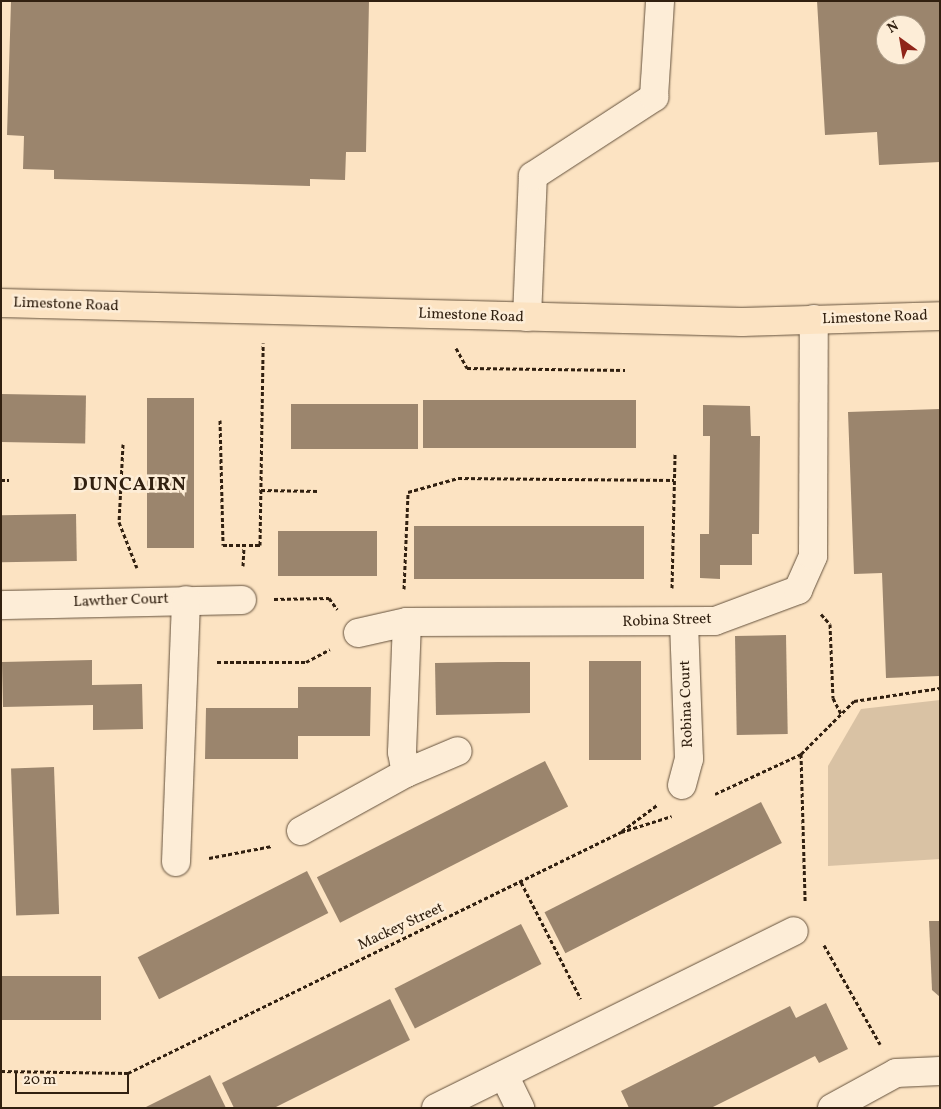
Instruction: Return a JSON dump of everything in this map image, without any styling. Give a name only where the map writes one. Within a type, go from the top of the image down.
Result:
[{"type":"main road","name":"Limestone Road","points":[[1,303],[742,322],[940,316]]},
{"type":"street","points":[[527,317],[533,176],[654,96],[660,1]]},
{"type":"street","points":[[798,590],[813,556],[814,319]]},
{"type":"street","name":"Robina Street","points":[[358,633],[407,622],[684,623],[715,621],[798,590]]},
{"type":"street","points":[[176,862],[186,600]]},
{"type":"street","name":"Lawther Court","points":[[1,605],[242,600]]},
{"type":"street","points":[[406,773],[402,752],[407,622]]},
{"type":"street","name":"Robina Court","points":[[682,785],[689,759],[684,623]]},
{"type":"street","points":[[301,830],[406,773],[458,751]]},
{"type":"street","points":[[436,1108],[596,1029],[800,921]]},
{"type":"street","points":[[832,1108],[896,1073],[940,1071]]},
{"type":"street","points":[[504,1074],[520,1108]]},
{"type":"path","points":[[220,420],[223,545],[260,545],[264,310]]},
{"type":"path","points":[[467,368],[625,370]]},
{"type":"path","points":[[123,444],[118,522],[135,554],[142,601]]},
{"type":"path","points":[[675,454],[672,593],[684,623]]},
{"type":"path","points":[[407,622],[408,492],[458,478],[674,480]]},
{"type":"path","points":[[1,480],[9,480]]},
{"type":"path","points":[[79,484],[121,486]]},
{"type":"path","points":[[260,490],[319,491]]},
{"type":"path","points":[[798,590],[830,624],[832,698],[841,714]]},
{"type":"path","points":[[184,662],[306,662],[358,633],[329,598],[242,600]]},
{"type":"path","points":[[709,797],[801,754],[854,701],[940,688]]},
{"type":"path","points":[[800,921],[801,754]]},
{"type":"path","points":[[621,832],[682,785]]},
{"type":"path","name":"Mackey Street","points":[[1,1071],[128,1073],[330,971],[376,954],[621,832],[657,825],[674,815]]},
{"type":"path","points":[[239,854],[277,844]]},
{"type":"path","points":[[521,882],[596,1029]]},
{"type":"path","points":[[821,938],[896,1073]]},
{"type":"shaded area","points":[[940,700],[940,859],[828,866],[828,766],[861,709]]},
{"type":"building","points":[[11,1],[369,1],[366,152],[346,152],[345,180],[310,179],[310,186],[54,179],[54,170],[23,169],[24,136],[7,135]]},
{"type":"building","points":[[817,1],[940,1],[940,162],[879,165],[877,132],[825,135]]},
{"type":"building","points":[[1,394],[86,395],[85,443],[1,442]]},
{"type":"building","points":[[147,398],[194,398],[194,548],[147,548]]},
{"type":"building","points":[[423,400],[636,400],[636,448],[423,448]]},
{"type":"building","points":[[291,404],[418,404],[418,449],[291,449]]},
{"type":"building","points":[[703,405],[750,406],[751,436],[760,436],[759,534],[752,534],[752,565],[720,565],[720,579],[700,578],[700,534],[709,534],[710,436],[703,436]]},
{"type":"building","points":[[940,409],[940,676],[886,678],[882,573],[854,574],[848,412]]},
{"type":"building","points":[[76,514],[77,561],[2,562],[1,515]]},
{"type":"building","points":[[414,526],[644,526],[644,579],[414,579]]},
{"type":"building","points":[[278,531],[377,531],[377,576],[278,576]]},
{"type":"building","points":[[786,635],[788,734],[737,735],[735,636]]},
{"type":"building","points":[[92,660],[92,685],[142,684],[143,729],[93,730],[93,705],[3,707],[2,662]]},
{"type":"building","points":[[589,661],[641,661],[641,760],[589,760]]},
{"type":"building","points":[[530,662],[530,713],[436,715],[435,663]]},
{"type":"building","points":[[298,687],[371,687],[370,736],[298,736],[298,759],[205,759],[206,708],[298,708]]},
{"type":"building","points":[[545,761],[568,806],[340,923],[317,877]]},
{"type":"building","points":[[54,767],[59,914],[16,915],[11,769]]},
{"type":"building","points":[[761,802],[782,843],[565,953],[544,912]]},
{"type":"building","points":[[307,871],[328,913],[159,999],[138,957]]},
{"type":"building","points":[[929,921],[940,921],[940,997],[932,990]]},
{"type":"building","points":[[521,924],[541,964],[415,1029],[394,988]]},
{"type":"building","points":[[1,976],[101,976],[101,1020],[1,1020]]},
{"type":"building","points":[[390,999],[410,1040],[274,1108],[234,1108],[222,1083]]},
{"type":"building","points":[[826,1003],[848,1049],[819,1063],[815,1056],[711,1108],[629,1108],[621,1091],[790,1006],[796,1018]]},
{"type":"building","points":[[210,1075],[226,1108],[144,1108]]},
{"type":"district","name":"DUNCAIRN","points":[[130,485]]}]
